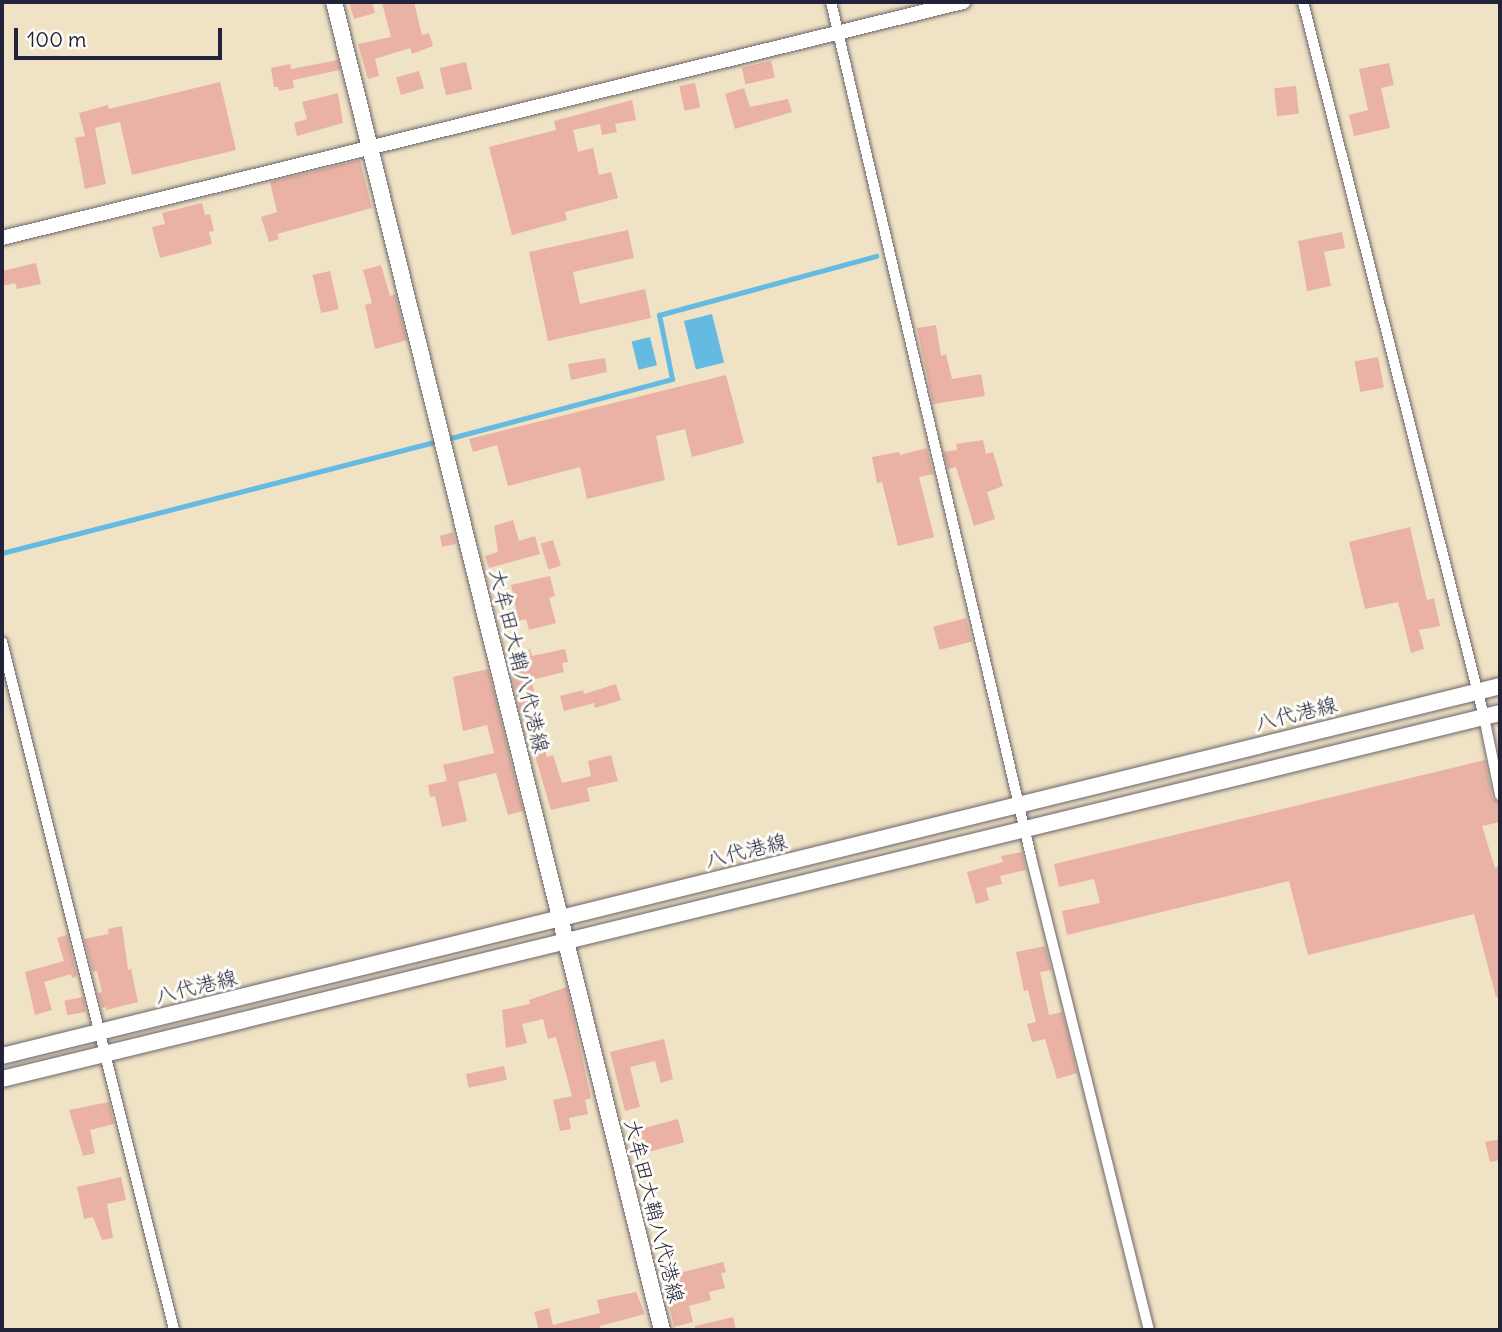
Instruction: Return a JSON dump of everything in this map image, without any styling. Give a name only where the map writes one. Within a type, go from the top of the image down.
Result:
[{"type":"main road","name":"大牟田大鞘八代港線","points":[[334,2],[662,1330]]},
{"type":"main road","name":"八代港線","points":[[2,1056],[1500,686]]},
{"type":"main road","name":"八代港線","points":[[2,1079],[1492,715]]},
{"type":"street","points":[[831,2],[1025,828],[1149,1330]]},
{"type":"street","points":[[2,238],[963,2]]},
{"type":"street","points":[[1303,2],[1478,691],[1492,715],[1500,795]]},
{"type":"street","points":[[2,642],[174,1330]]},
{"type":"water","points":[[712,314],[724,363],[696,370],[684,321]]},
{"type":"water","points":[[650,337],[657,365],[639,370],[632,342]]},
{"type":"building","points":[[349,2],[372,2],[375,13],[354,19]]},
{"type":"building","points":[[414,2],[422,35],[429,33],[433,46],[412,54],[410,48],[375,59],[379,76],[368,79],[358,44],[391,37],[382,3]]},
{"type":"building","points":[[338,60],[340,70],[293,80],[294,88],[279,91],[278,87],[274,87],[271,68],[290,64],[291,69]]},
{"type":"building","points":[[771,61],[775,78],[746,84],[742,68]]},
{"type":"building","points":[[466,62],[472,89],[446,95],[440,68]]},
{"type":"building","points":[[1389,63],[1394,85],[1381,88],[1390,128],[1354,136],[1349,115],[1368,110],[1359,69]]},
{"type":"building","points":[[419,71],[424,88],[401,95],[396,78]]},
{"type":"building","points":[[220,82],[236,150],[132,175],[120,122],[95,128],[106,184],[85,189],[75,138],[85,136],[79,113],[108,105],[109,109]]},
{"type":"building","points":[[695,83],[700,107],[685,111],[679,86]]},
{"type":"building","points":[[1296,86],[1299,114],[1277,116],[1274,88]]},
{"type":"building","points":[[744,88],[750,107],[788,99],[792,112],[735,129],[725,94]]},
{"type":"building","points":[[338,93],[343,123],[297,136],[294,123],[307,119],[302,102]]},
{"type":"building","points":[[632,100],[636,120],[615,124],[617,132],[602,135],[600,124],[573,130],[578,152],[593,148],[599,175],[611,172],[618,198],[565,212],[567,220],[512,235],[489,147],[556,130],[554,121]]},
{"type":"building","points":[[360,160],[372,208],[277,234],[279,239],[269,242],[261,217],[277,212],[270,182]]},
{"type":"building","points":[[202,203],[205,215],[210,214],[214,231],[209,232],[212,244],[160,258],[152,227],[165,224],[162,213]]},
{"type":"building","points":[[628,230],[634,258],[573,272],[580,304],[645,289],[651,318],[548,341],[529,252]]},
{"type":"building","points":[[1342,232],[1345,248],[1324,252],[1331,286],[1307,291],[1298,241]]},
{"type":"building","points":[[36,263],[41,284],[17,289],[15,283],[2,286],[2,271]]},
{"type":"building","points":[[381,265],[390,296],[395,294],[407,340],[375,349],[365,305],[372,303],[363,270]]},
{"type":"building","points":[[330,271],[339,309],[321,313],[312,275]]},
{"type":"building","points":[[936,325],[941,356],[946,354],[952,379],[981,374],[985,396],[933,404],[917,328]]},
{"type":"building","points":[[1378,357],[1384,387],[1360,392],[1354,362]]},
{"type":"building","points":[[605,358],[607,372],[571,380],[568,364]]},
{"type":"building","points":[[726,375],[744,443],[692,457],[685,429],[656,436],[665,480],[587,499],[580,467],[508,486],[497,445],[473,452],[469,439]]},
{"type":"building","points":[[983,440],[986,454],[993,452],[1003,486],[987,492],[995,519],[974,526],[956,467],[948,469],[944,452],[957,450],[956,444]]},
{"type":"building","points":[[927,448],[933,474],[919,477],[934,537],[898,546],[882,482],[877,483],[872,457],[899,452],[900,455]]},
{"type":"building","points":[[513,520],[519,541],[535,536],[540,554],[489,568],[485,556],[498,552],[494,526]]},
{"type":"building","points":[[1410,527],[1427,600],[1434,598],[1440,626],[1419,630],[1424,649],[1411,653],[1398,602],[1365,609],[1349,542]]},
{"type":"building","points":[[453,532],[456,544],[442,547],[440,536]]},
{"type":"building","points":[[553,540],[561,566],[548,570],[541,544]]},
{"type":"building","points":[[550,576],[555,596],[549,598],[556,623],[529,630],[526,619],[509,624],[506,611],[516,608],[511,585]]},
{"type":"building","points":[[966,618],[972,641],[939,650],[933,627]]},
{"type":"building","points":[[530,649],[532,656],[565,649],[568,662],[562,663],[564,672],[531,680],[540,715],[522,719],[511,671],[522,669],[517,653]]},
{"type":"building","points":[[488,669],[523,811],[508,815],[496,773],[458,782],[467,821],[442,827],[435,796],[430,797],[428,785],[447,781],[443,765],[494,753],[487,725],[463,731],[453,677]]},
{"type":"building","points":[[616,684],[621,700],[595,708],[594,703],[564,711],[560,696],[583,690],[584,694]]},
{"type":"building","points":[[542,739],[547,757],[553,755],[562,783],[591,776],[588,761],[611,755],[618,781],[587,788],[590,801],[551,810],[531,742]]},
{"type":"building","points":[[1485,760],[1492,797],[1498,802],[1500,815],[1500,822],[1482,826],[1495,868],[1500,866],[1500,996],[1496,997],[1474,914],[1308,955],[1289,881],[1067,935],[1062,911],[1100,903],[1094,879],[1059,887],[1054,864]]},
{"type":"building","points":[[1022,852],[1026,870],[1000,876],[1002,884],[986,888],[989,900],[976,904],[967,872],[1003,862],[1001,856]]},
{"type":"building","points":[[122,926],[128,970],[131,969],[138,1002],[106,1010],[106,1007],[102,1008],[98,993],[102,992],[97,971],[93,972],[84,939],[109,934],[108,929]]},
{"type":"building","points":[[67,935],[77,976],[72,978],[71,974],[44,982],[52,1010],[35,1015],[25,972],[64,961],[57,938]]},
{"type":"building","points":[[1045,946],[1051,970],[1040,972],[1049,1015],[1062,1012],[1077,1073],[1057,1079],[1045,1039],[1032,1042],[1027,1024],[1036,1022],[1028,990],[1024,991],[1016,952]]},
{"type":"building","points":[[567,987],[591,1098],[585,1100],[588,1114],[569,1118],[571,1129],[560,1131],[553,1100],[572,1096],[556,1037],[548,1039],[543,1019],[522,1024],[527,1043],[506,1048],[502,1010],[530,1004],[529,1000]]},
{"type":"building","points":[[83,997],[86,1012],[67,1015],[64,1001]]},
{"type":"building","points":[[664,1039],[673,1079],[661,1083],[655,1061],[630,1067],[640,1107],[625,1111],[610,1052]]},
{"type":"building","points":[[504,1066],[507,1080],[469,1088],[466,1074]]},
{"type":"building","points":[[109,1102],[114,1124],[90,1130],[95,1153],[83,1156],[69,1110]]},
{"type":"building","points":[[678,1119],[684,1142],[634,1156],[628,1132]]},
{"type":"building","points":[[1500,1139],[1500,1160],[1490,1162],[1485,1142]]},
{"type":"building","points":[[121,1177],[126,1200],[107,1204],[113,1238],[102,1240],[93,1217],[84,1219],[77,1187]]},
{"type":"building","points":[[723,1262],[726,1272],[721,1273],[725,1288],[709,1292],[711,1300],[689,1306],[693,1322],[674,1327],[663,1277]]},
{"type":"building","points":[[636,1292],[645,1314],[600,1326],[601,1330],[539,1330],[534,1312],[549,1308],[553,1325],[600,1313],[597,1300]]},
{"type":"building","points":[[733,1317],[736,1330],[695,1330],[695,1326]]},
{"type":"waterway","points":[[447,439],[672,379],[659,315],[876,256]]},
{"type":"waterway","points":[[2,553],[438,441]]}]
